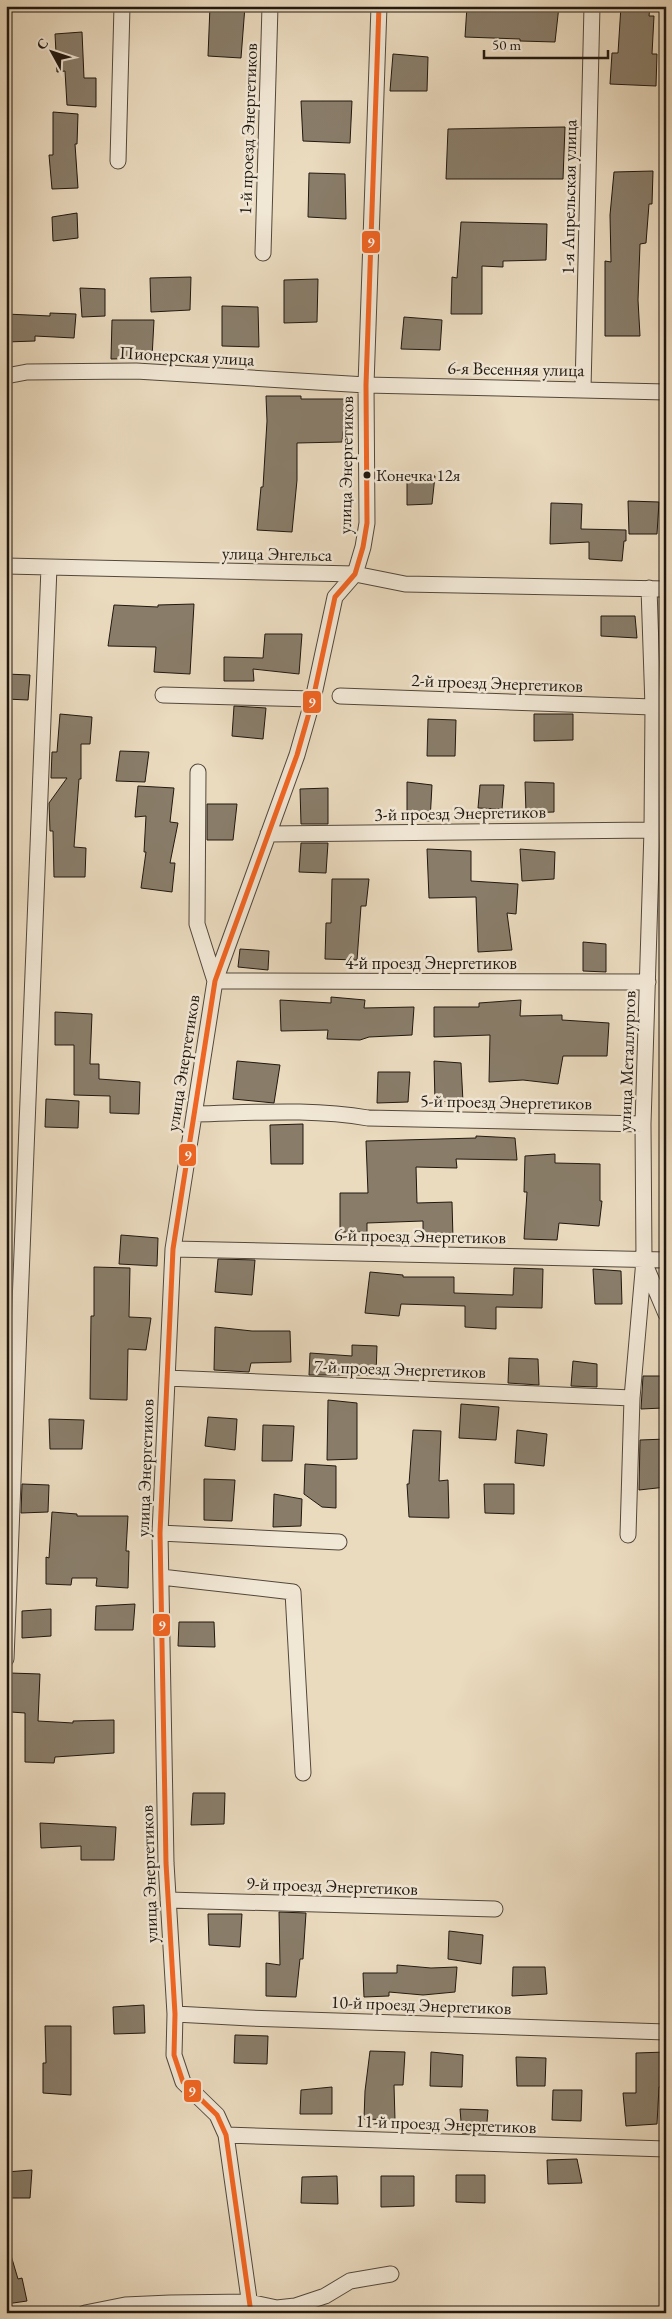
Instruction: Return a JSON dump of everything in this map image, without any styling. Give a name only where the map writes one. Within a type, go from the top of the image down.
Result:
[{"type":"street","points":[[118,161],[122,6]]},
{"type":"street","name":"1-й проезд Энергетиков","points":[[263,253],[270,6]]},
{"type":"street","name":"улица Энергетиков","points":[[250,2308],[226,2135],[217,2116],[183,2082],[174,2055],[175,2014],[168,1900],[160,1534],[173,1249],[215,981],[296,755],[313,699],[335,597],[355,574],[364,547],[367,523],[366,385],[379,6]]},
{"type":"street","name":"1-я Апрельская улица","points":[[583,389],[592,6]]},
{"type":"street","name":"Пионерская улица","points":[[6,376],[27,372],[136,370],[366,385]]},
{"type":"street","name":"6-я Весенняя улица","points":[[366,385],[666,392]]},
{"type":"street","name":"улица Энгельса","points":[[6,566],[355,574],[405,584],[666,589]]},
{"type":"street","points":[[6,1660],[49,567]]},
{"type":"street","name":"улица Металлургов","points":[[628,1535],[632,1398],[644,1260],[643,1124],[652,830],[653,707],[649,588]]},
{"type":"street","points":[[163,695],[313,699]]},
{"type":"street","name":"2-й проезд Энергетиков","points":[[340,696],[653,707]]},
{"type":"street","points":[[198,772],[197,924],[215,981]]},
{"type":"street","name":"3-й проезд Энергетиков","points":[[268,834],[652,830]]},
{"type":"street","name":"4-й проезд Энергетиков","points":[[215,981],[648,982]]},
{"type":"street","name":"5-й проезд Энергетиков","points":[[194,1114],[340,1113],[368,1118],[643,1124]]},
{"type":"street","name":"6-й проезд Энергетиков","points":[[173,1249],[666,1260]]},
{"type":"street","points":[[644,1260],[666,1314]]},
{"type":"street","name":"7-й проезд Энергетиков","points":[[167,1378],[632,1398]]},
{"type":"street","points":[[160,1534],[338,1542]]},
{"type":"street","points":[[161,1577],[293,1592],[303,1773]]},
{"type":"street","name":"9-й проезд Энергетиков","points":[[168,1900],[495,1909]]},
{"type":"street","name":"10-й проезд Энергетиков","points":[[175,2014],[260,2019],[666,2032]]},
{"type":"street","name":"11-й проезд Энергетиков","points":[[226,2135],[666,2149]]},
{"type":"street","points":[[85,2313],[125,2305],[250,2308],[295,2306],[325,2296],[350,2281],[391,2274]]},
{"type":"building","points":[[210,6],[245,6],[241,58],[208,56]]},
{"type":"building","points":[[467,6],[559,6],[555,42],[465,37]]},
{"type":"building","points":[[621,6],[650,6],[649,16],[654,16],[652,54],[657,54],[656,86],[610,84],[612,53],[618,53]]},
{"type":"building","points":[[82,32],[84,78],[96,78],[96,107],[67,105],[65,71],[57,72],[55,34]]},
{"type":"building","points":[[393,54],[428,57],[427,91],[390,91]]},
{"type":"building","points":[[301,101],[352,101],[350,143],[303,141]]},
{"type":"building","points":[[53,112],[78,114],[77,144],[75,144],[78,188],[52,189],[49,155],[53,155]]},
{"type":"building","points":[[565,127],[563,179],[446,179],[448,129]]},
{"type":"building","points":[[653,171],[652,204],[649,204],[646,243],[640,244],[638,300],[640,336],[605,336],[605,261],[611,262],[610,215],[614,172]]},
{"type":"building","points":[[309,173],[345,174],[346,219],[308,217]]},
{"type":"building","points":[[77,213],[78,238],[53,241],[52,217]]},
{"type":"building","points":[[461,222],[547,224],[546,260],[503,261],[503,267],[482,266],[482,314],[451,314],[452,277],[457,278]]},
{"type":"building","points":[[191,277],[190,310],[151,312],[150,278]]},
{"type":"building","points":[[318,279],[317,322],[284,323],[284,280]]},
{"type":"building","points":[[80,288],[105,289],[105,316],[82,317]]},
{"type":"building","points":[[222,306],[258,307],[259,347],[222,346]]},
{"type":"building","points":[[50,313],[76,314],[74,338],[35,336],[35,341],[6,342],[6,314],[50,316]]},
{"type":"building","points":[[404,317],[442,320],[440,350],[401,349]]},
{"type":"building","points":[[112,320],[154,320],[152,358],[111,359]]},
{"type":"building","points":[[266,396],[301,396],[301,399],[346,399],[342,442],[297,443],[297,480],[292,532],[257,530],[261,487],[263,487],[267,421]]},
{"type":"building","points":[[407,474],[435,476],[432,504],[407,505]]},
{"type":"building","points":[[628,501],[659,502],[657,534],[629,534]]},
{"type":"building","points":[[551,503],[582,504],[581,529],[626,530],[622,561],[589,559],[589,542],[550,544]]},
{"type":"building","points":[[194,604],[190,674],[154,672],[156,647],[108,646],[114,605],[158,607],[158,605]]},
{"type":"building","points":[[601,616],[635,616],[637,638],[601,636]]},
{"type":"building","points":[[265,634],[302,634],[299,674],[253,669],[254,681],[224,681],[224,657],[263,658]]},
{"type":"building","points":[[6,674],[30,675],[28,700],[6,699]]},
{"type":"building","points":[[234,706],[266,708],[263,739],[232,736]]},
{"type":"building","points":[[60,714],[92,717],[90,744],[81,744],[81,779],[79,779],[74,847],[86,848],[85,877],[54,877],[53,831],[50,831],[49,803],[67,778],[51,778],[52,752],[57,752]]},
{"type":"building","points":[[534,714],[573,714],[573,740],[534,741]]},
{"type":"building","points":[[428,719],[456,720],[455,756],[427,756]]},
{"type":"building","points":[[120,751],[149,752],[145,782],[116,781]]},
{"type":"building","points":[[407,782],[432,785],[430,821],[407,820]]},
{"type":"building","points":[[525,782],[554,783],[554,812],[526,813]]},
{"type":"building","points":[[480,785],[504,785],[502,809],[478,808]]},
{"type":"building","points":[[138,786],[174,788],[170,822],[178,823],[170,863],[175,863],[172,892],[141,888],[146,852],[144,852],[146,816],[135,817]]},
{"type":"building","points":[[328,788],[328,824],[301,824],[300,789]]},
{"type":"building","points":[[207,804],[237,804],[233,840],[207,840]]},
{"type":"building","points":[[301,843],[328,843],[326,873],[299,872]]},
{"type":"building","points":[[427,849],[471,851],[471,881],[518,884],[516,914],[507,913],[512,950],[478,952],[476,897],[429,898]]},
{"type":"building","points":[[520,849],[555,852],[554,879],[522,881]]},
{"type":"building","points":[[332,879],[369,879],[366,906],[361,906],[357,960],[325,959],[326,923],[331,923]]},
{"type":"building","points":[[583,942],[606,944],[606,972],[583,971]]},
{"type":"building","points":[[240,949],[269,951],[268,970],[238,967]]},
{"type":"building","points":[[331,997],[365,1000],[364,1008],[414,1007],[412,1035],[369,1037],[360,1040],[327,1039],[328,1030],[281,1031],[280,1000],[331,1003]]},
{"type":"building","points":[[521,1000],[520,1016],[562,1015],[562,1020],[609,1023],[607,1056],[563,1056],[558,1084],[523,1080],[489,1082],[490,1035],[434,1037],[434,1007],[479,1007],[479,1003]]},
{"type":"building","points":[[55,1012],[92,1014],[90,1064],[99,1064],[99,1079],[140,1082],[139,1114],[110,1113],[110,1096],[74,1095],[74,1045],[55,1045]]},
{"type":"building","points":[[237,1061],[280,1065],[274,1103],[233,1099]]},
{"type":"building","points":[[434,1061],[461,1063],[463,1102],[435,1101]]},
{"type":"building","points":[[378,1072],[410,1072],[408,1102],[377,1103]]},
{"type":"building","points":[[46,1099],[79,1101],[78,1128],[45,1127]]},
{"type":"building","points":[[303,1124],[303,1164],[271,1164],[270,1125]]},
{"type":"building","points":[[476,1136],[515,1138],[517,1160],[456,1159],[457,1168],[416,1167],[417,1203],[452,1202],[453,1239],[423,1239],[423,1221],[367,1223],[367,1232],[340,1232],[340,1193],[368,1193],[366,1141],[476,1138]]},
{"type":"building","points":[[555,1154],[555,1163],[600,1164],[600,1201],[602,1201],[599,1226],[559,1223],[557,1240],[524,1239],[527,1192],[524,1192],[525,1156]]},
{"type":"building","points":[[121,1235],[158,1238],[157,1266],[119,1264]]},
{"type":"building","points":[[218,1259],[255,1260],[252,1295],[215,1292]]},
{"type":"building","points":[[94,1267],[130,1268],[129,1317],[151,1318],[146,1350],[128,1349],[127,1400],[90,1399],[91,1316],[94,1316]]},
{"type":"building","points":[[514,1268],[543,1269],[542,1308],[496,1307],[496,1329],[465,1327],[465,1306],[401,1304],[399,1316],[365,1313],[370,1272],[403,1275],[403,1277],[454,1277],[454,1293],[513,1295]]},
{"type":"building","points":[[593,1269],[621,1271],[622,1304],[595,1304]]},
{"type":"building","points":[[215,1327],[252,1331],[290,1331],[291,1362],[251,1363],[249,1372],[214,1370]]},
{"type":"building","points":[[352,1345],[377,1346],[376,1375],[309,1375],[310,1353],[352,1356]]},
{"type":"building","points":[[509,1358],[538,1359],[539,1385],[508,1383]]},
{"type":"building","points":[[573,1361],[597,1364],[597,1387],[571,1386]]},
{"type":"building","points":[[643,1376],[662,1376],[663,1408],[641,1409]]},
{"type":"building","points":[[328,1400],[357,1403],[357,1459],[327,1460]]},
{"type":"building","points":[[461,1404],[499,1407],[496,1440],[459,1438]]},
{"type":"building","points":[[208,1417],[237,1419],[235,1450],[205,1446]]},
{"type":"building","points":[[49,1419],[84,1420],[82,1449],[50,1449]]},
{"type":"building","points":[[263,1425],[294,1426],[292,1461],[262,1461]]},
{"type":"building","points":[[413,1430],[441,1431],[439,1481],[448,1480],[449,1518],[409,1517],[407,1484],[409,1484]]},
{"type":"building","points":[[517,1430],[547,1434],[544,1466],[515,1463]]},
{"type":"building","points":[[666,1439],[666,1487],[639,1490],[640,1440]]},
{"type":"building","points":[[305,1464],[336,1466],[336,1508],[322,1507],[304,1494]]},
{"type":"building","points":[[204,1479],[235,1480],[232,1521],[204,1520]]},
{"type":"building","points":[[22,1484],[49,1485],[48,1512],[21,1513]]},
{"type":"building","points":[[484,1484],[514,1484],[514,1514],[485,1513]]},
{"type":"building","points":[[274,1494],[302,1499],[301,1526],[273,1527]]},
{"type":"building","points":[[52,1512],[77,1514],[77,1516],[128,1516],[126,1551],[129,1551],[128,1588],[96,1586],[97,1578],[72,1578],[71,1585],[46,1584],[46,1557],[49,1558]]},
{"type":"building","points":[[135,1604],[133,1630],[95,1630],[96,1606]]},
{"type":"building","points":[[51,1609],[51,1636],[22,1638],[22,1611]]},
{"type":"building","points":[[179,1622],[214,1622],[215,1647],[178,1646]]},
{"type":"building","points":[[10,1673],[40,1674],[38,1721],[73,1723],[73,1721],[114,1720],[114,1753],[55,1757],[54,1763],[25,1762],[25,1713],[11,1712]]},
{"type":"building","points":[[193,1793],[225,1793],[224,1824],[191,1825]]},
{"type":"building","points":[[40,1823],[116,1827],[114,1860],[81,1860],[81,1846],[41,1848]]},
{"type":"building","points":[[279,1912],[306,1913],[303,1959],[300,1959],[296,1997],[266,1996],[266,1963],[280,1965]]},
{"type":"building","points":[[208,1914],[242,1914],[240,1947],[209,1945]]},
{"type":"building","points":[[449,1931],[483,1935],[481,1964],[448,1959]]},
{"type":"building","points":[[397,1965],[431,1968],[457,1967],[455,1992],[423,1995],[389,1992],[389,1996],[364,1997],[363,1973],[397,1973]]},
{"type":"building","points":[[513,1967],[545,1967],[547,1994],[512,1996]]},
{"type":"building","points":[[144,2005],[145,2033],[114,2034],[113,2007]]},
{"type":"building","points":[[45,2026],[71,2026],[71,2095],[43,2093],[43,2063],[46,2063]]},
{"type":"building","points":[[235,2035],[268,2036],[267,2064],[234,2063]]},
{"type":"building","points":[[370,2051],[405,2052],[403,2085],[394,2085],[395,2120],[364,2119]]},
{"type":"building","points":[[431,2052],[463,2055],[462,2087],[430,2086]]},
{"type":"building","points":[[666,2052],[666,2087],[659,2087],[657,2124],[626,2126],[623,2093],[636,2093],[636,2053]]},
{"type":"building","points":[[516,2057],[546,2058],[545,2086],[517,2086]]},
{"type":"building","points":[[332,2087],[332,2114],[300,2114],[301,2090]]},
{"type":"building","points":[[553,2090],[582,2090],[581,2121],[552,2120]]},
{"type":"building","points":[[460,2109],[488,2110],[486,2134],[462,2133]]},
{"type":"building","points":[[577,2159],[582,2183],[548,2184],[547,2160]]},
{"type":"building","points":[[32,2170],[30,2198],[6,2198],[6,2172]]},
{"type":"building","points":[[456,2175],[485,2175],[485,2203],[456,2202]]},
{"type":"building","points":[[337,2176],[338,2204],[301,2203],[302,2177]]},
{"type":"building","points":[[381,2176],[414,2176],[414,2206],[381,2207]]},
{"type":"building","points":[[6,2252],[10,2252],[18,2279],[22,2278],[27,2301],[6,2304]]},
{"type":"transit line","name":"9","points":[[251,2313],[226,2135],[217,2115],[183,2082],[174,2055],[175,2014],[166,1863],[160,1533],[173,1249],[215,981],[297,755],[313,699],[335,597],[355,574],[363,547],[367,523],[366,385],[379,6]]},
{"type":"place","name":"Конечка 12я","points":[[367,475]]}]
